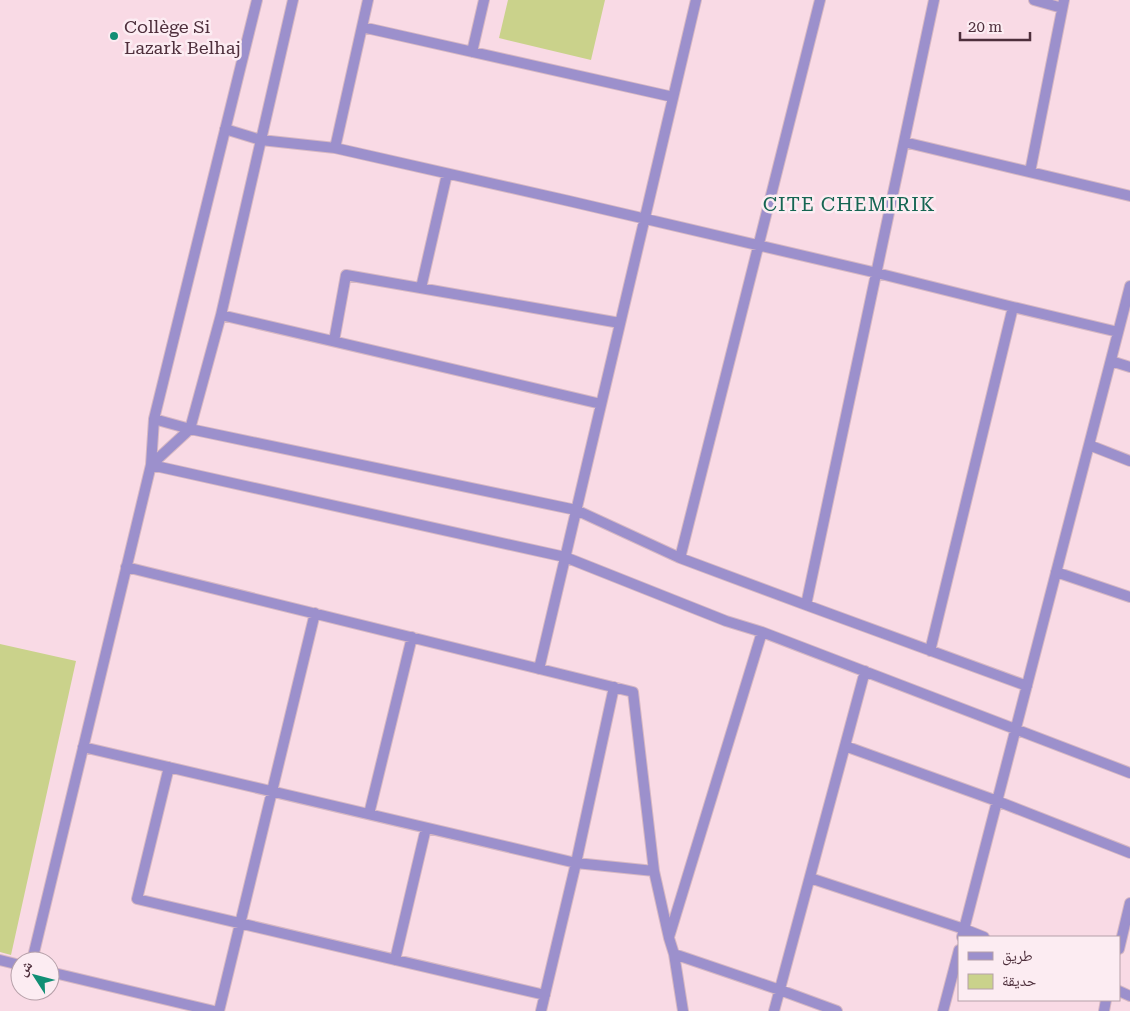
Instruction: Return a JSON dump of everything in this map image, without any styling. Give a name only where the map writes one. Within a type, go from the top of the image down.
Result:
[{"type":"street","points":[[34,951],[151,465],[154,419],[257,0]]},
{"type":"street","points":[[151,465],[190,429],[221,315],[293,0]]},
{"type":"street","points":[[335,148],[368,0]]},
{"type":"street","points":[[472,52],[484,0]]},
{"type":"street","points":[[539,669],[696,0]]},
{"type":"street","points":[[680,558],[820,0]]},
{"type":"street","points":[[806,606],[934,0]]},
{"type":"street","points":[[1030,172],[1063,4],[1034,0]]},
{"type":"street","points":[[362,27],[674,97]]},
{"type":"street","points":[[225,129],[262,140],[335,148],[645,218],[1118,332]]},
{"type":"street","points":[[904,142],[1130,196]]},
{"type":"street","points":[[421,288],[447,174]]},
{"type":"street","points":[[334,342],[346,275],[620,323]]},
{"type":"street","points":[[963,933],[1130,286]]},
{"type":"street","points":[[930,651],[1013,307]]},
{"type":"street","points":[[221,315],[601,404]]},
{"type":"street","points":[[1111,361],[1130,366]]},
{"type":"street","points":[[154,419],[190,429],[576,510],[680,558],[1027,686]]},
{"type":"street","points":[[1089,445],[1130,461]]},
{"type":"street","points":[[151,465],[565,557],[726,621],[762,632],[866,671],[1130,773]]},
{"type":"street","points":[[126,567],[633,692],[654,871],[674,954],[683,1011]]},
{"type":"street","points":[[1056,572],[1130,597]]},
{"type":"street","points":[[219,1011],[315,613]]},
{"type":"street","points":[[669,938],[762,632]]},
{"type":"street","points":[[369,814],[412,637]]},
{"type":"street","points":[[774,1011],[866,671]]},
{"type":"street","points":[[541,1011],[576,863],[614,687]]},
{"type":"street","points":[[83,746],[576,863],[654,871]]},
{"type":"street","points":[[845,746],[997,801],[1130,853]]},
{"type":"street","points":[[169,767],[137,899],[545,995]]},
{"type":"street","points":[[395,960],[426,828]]},
{"type":"street","points":[[810,878],[963,933],[979,936]]},
{"type":"street","points":[[1120,945],[1130,903]]},
{"type":"street","points":[[674,954],[837,1011]]},
{"type":"street","points":[[943,1011],[958,954]]},
{"type":"street","points":[[60,974],[214,1011]]},
{"type":"green space","points":[[508,0],[605,0],[591,60],[499,38]]},
{"type":"green space","points":[[0,644],[76,661],[12,951],[10,951],[10,955],[0,952]]},
{"type":"place","name":"Collège Si Lazark Belhaj","points":[[114,36]]},
{"type":"district","name":"CITE CHEMIRIK","points":[[849,204]]}]
